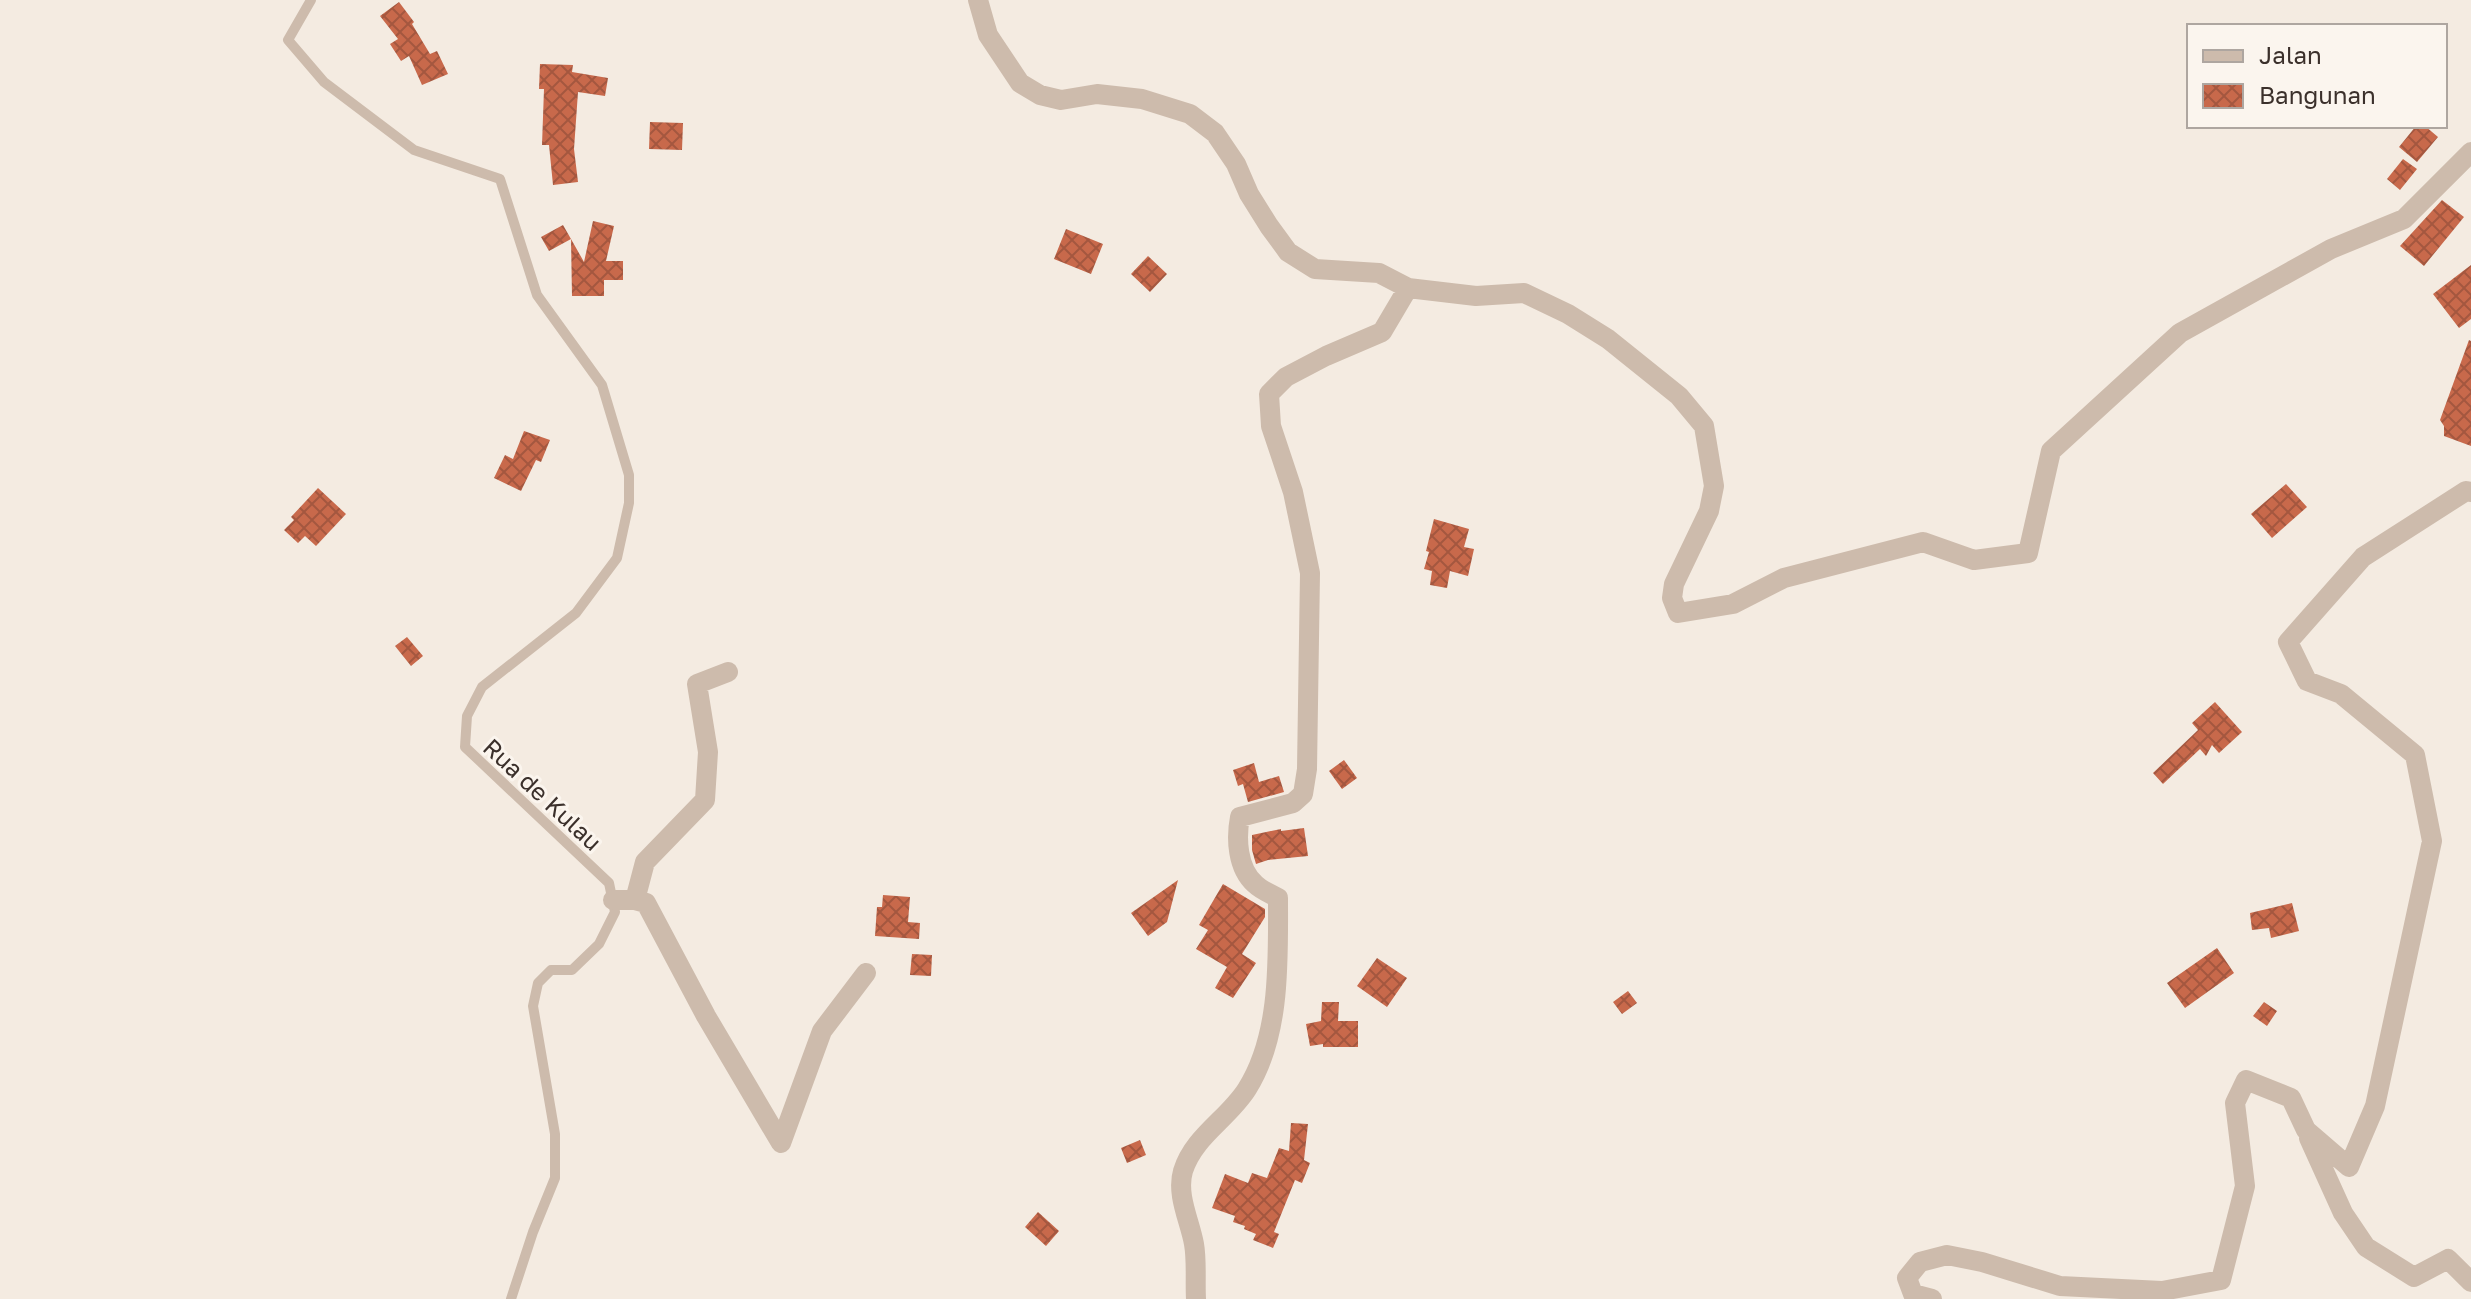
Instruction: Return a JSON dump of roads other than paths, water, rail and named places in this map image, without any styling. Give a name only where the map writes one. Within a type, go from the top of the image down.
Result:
[{"type":"street","points":[[978,0],[988,35],[1020,83],[1040,95],[1061,100],[1097,94],[1142,99],[1190,114],[1215,133],[1236,164],[1249,194],[1288,252],[1315,269],[1379,273],[1408,288],[1476,296],[1524,293],[1557,308],[1608,339],[1679,396],[1704,426],[1714,486],[1709,511],[1674,584],[1672,598],[1678,613],[1733,604],[1784,578],[1923,542],[1974,560],[2028,553],[2051,451],[2180,333],[2331,249],[2404,219],[2471,152]]},
{"type":"street","points":[[1196,1299],[1194,1244],[1184,1209],[1182,1173],[1199,1141],[1245,1092],[1261,1063],[1273,1017],[1278,898],[1253,883],[1244,864],[1236,840],[1240,817],[1293,803],[1303,794],[1307,769],[1310,573],[1293,492],[1271,426],[1269,394],[1286,377],[1382,332],[1408,288]]},
{"type":"street","points":[[2306,1130],[2349,1167],[2375,1106],[2432,841],[2415,755],[2341,694],[2307,681],[2288,642],[2363,557],[2466,491],[2471,492]]},
{"type":"street","points":[[635,900],[645,862],[705,800],[708,752],[697,684],[728,672]]},
{"type":"street","points":[[613,900],[646,903],[706,1016],[781,1143],[822,1031],[866,973]]},
{"type":"street","points":[[1932,1299],[1913,1294],[1907,1278],[1920,1262],[1947,1255],[1982,1262],[2060,1286],[2162,1291],[2221,1280],[2245,1186],[2235,1103],[2246,1080],[2291,1098],[2343,1213],[2366,1247],[2414,1277],[2448,1259],[2471,1282]]},
{"type":"lane","name":"Rua de Kulau","points":[[311,0],[288,40],[324,82],[414,150],[500,179],[537,295],[602,385],[629,475],[629,503],[617,558],[576,613],[482,687],[467,716],[465,747],[609,883],[613,900]]},
{"type":"lane","points":[[511,1299],[555,1178],[555,1134],[533,1006],[538,983],[551,970],[572,970],[599,944],[615,912],[613,900]]}]
